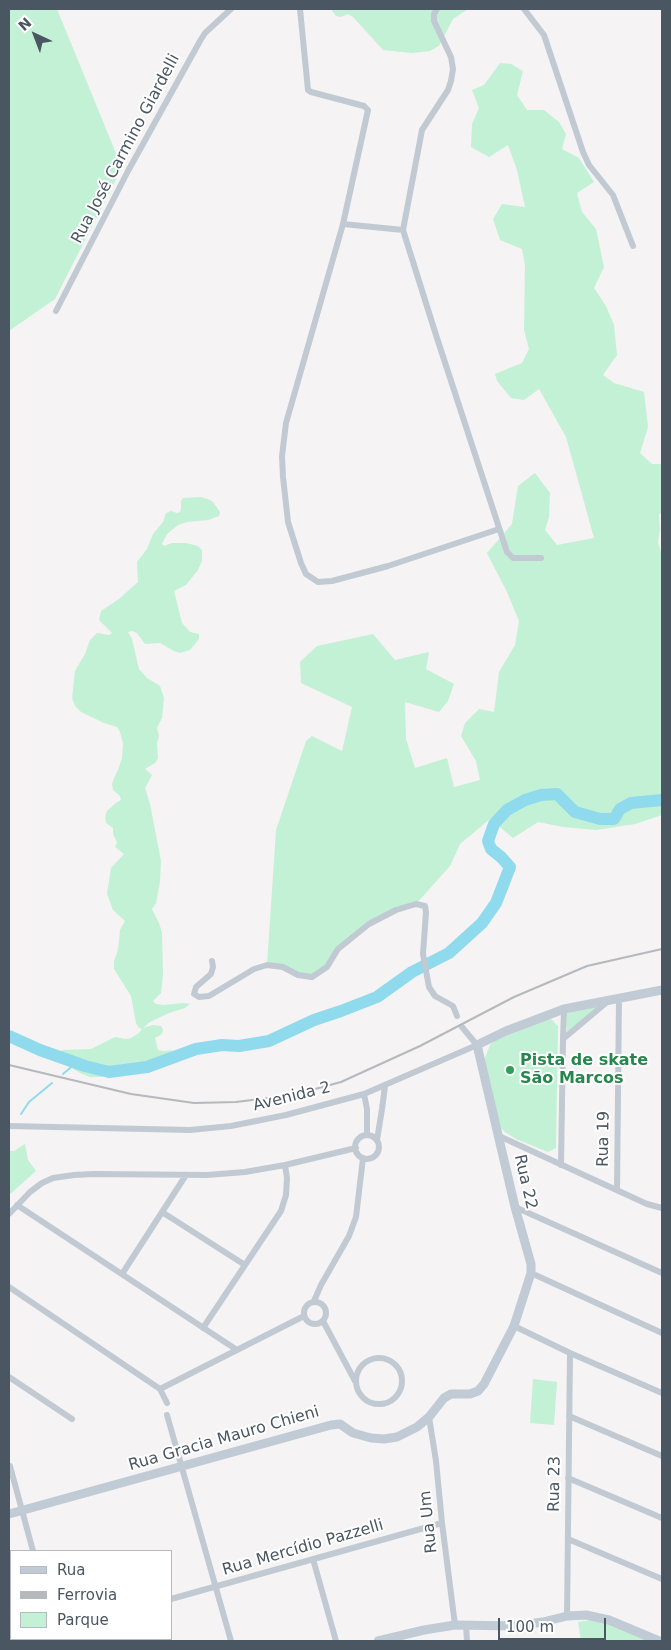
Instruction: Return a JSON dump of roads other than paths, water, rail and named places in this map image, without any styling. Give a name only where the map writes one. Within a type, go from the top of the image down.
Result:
[{"type":"street","name":"Rua José Carmino Giardelli","points":[[56,311],[128,171],[200,41],[205,33],[231,9]]},
{"type":"street","points":[[300,9],[308,90],[364,106],[368,110],[343,224],[286,424],[282,456],[282,477],[288,522],[306,574],[318,582],[332,581],[388,566],[499,529]]},
{"type":"street","points":[[437,9],[434,14],[434,21],[451,57],[452,80],[448,90],[422,130],[403,230],[506,552],[513,558],[542,558]]},
{"type":"street","points":[[524,9],[544,35],[583,152],[590,165],[613,195],[633,246]]},
{"type":"street","points":[[343,224],[403,230]]},
{"type":"street","points":[[212,960],[211,974],[196,987],[194,994],[199,997],[209,996],[254,969],[267,965],[283,967],[298,975],[312,977],[327,967],[338,949],[369,924],[396,910],[416,904],[425,906],[423,954],[429,987],[434,996],[453,1006],[456,1016]]},
{"type":"street","name":"Avenida 2","points":[[9,1126],[190,1130],[231,1126],[286,1115],[364,1094],[506,1031],[564,1009],[662,990]]},
{"type":"street","name":"Rua 19","points":[[616,1190],[619,998]]},
{"type":"street","points":[[563,1039],[610,1000]]},
{"type":"street","points":[[561,1165],[564,1009]]},
{"type":"street","points":[[462,1027],[477,1045]]},
{"type":"street","name":"Rua 22","points":[[477,1045],[515,1207],[531,1264],[531,1273],[514,1326]]},
{"type":"street","points":[[377,1140],[367,1135],[359,1139],[356,1148],[357,1152],[363,1158],[373,1158],[379,1150],[377,1140],[384,1086]]},
{"type":"street","points":[[364,1094],[367,1109],[367,1135]]},
{"type":"street","points":[[499,1136],[647,1204],[662,1208]]},
{"type":"street","points":[[9,1214],[30,1192],[42,1183],[53,1178],[74,1174],[207,1175],[245,1172],[285,1165],[356,1148]]},
{"type":"street","points":[[314,1301],[321,1284],[349,1236],[356,1217],[363,1158]]},
{"type":"street","points":[[204,1328],[281,1211],[286,1194],[287,1178],[285,1165]]},
{"type":"street","points":[[122,1274],[186,1175]]},
{"type":"street","points":[[17,1205],[237,1350]]},
{"type":"street","points":[[515,1207],[662,1273]]},
{"type":"street","points":[[162,1212],[245,1265]]},
{"type":"street","points":[[531,1273],[662,1333]]},
{"type":"street","points":[[9,1288],[160,1389],[167,1404]]},
{"type":"street","points":[[314,1301],[320,1302],[326,1311],[323,1321],[318,1324],[312,1324],[304,1316],[305,1306],[309,1302],[314,1301]]},
{"type":"street","points":[[160,1389],[304,1316]]},
{"type":"street","points":[[323,1321],[358,1390],[368,1401],[382,1404],[388,1402],[399,1392],[402,1386],[402,1378],[394,1364],[380,1358],[372,1359],[365,1363],[360,1369],[356,1383]]},
{"type":"street","points":[[514,1326],[570,1353],[662,1393]]},
{"type":"street","name":"Rua Gracia Mauro Chieni","points":[[9,1514],[331,1424],[340,1424],[353,1433],[371,1438],[397,1437],[417,1427],[429,1417],[444,1398],[451,1394],[470,1394],[478,1391],[484,1384],[514,1326]]},
{"type":"street","name":"Rua 23","points":[[566,1616],[570,1353]]},
{"type":"street","points":[[9,1377],[72,1419]]},
{"type":"street","points":[[167,1415],[231,1641]]},
{"type":"street","points":[[569,1416],[662,1456]]},
{"type":"street","name":"Rua Um","points":[[429,1417],[455,1625]]},
{"type":"street","points":[[10,1466],[33,1550]]},
{"type":"street","points":[[568,1478],[662,1518]]},
{"type":"street","name":"Rua Mercídio Pazzelli","points":[[172,1599],[442,1523]]},
{"type":"street","points":[[568,1539],[662,1579]]},
{"type":"street","points":[[313,1559],[336,1641]]},
{"type":"street","points":[[378,1641],[455,1625],[515,1626],[544,1622],[566,1616],[586,1615],[609,1620],[659,1641]]},
{"type":"street","points":[[466,1625],[467,1641]]},
{"type":"waterway","points":[[9,1036],[40,1050],[85,1066],[109,1072],[147,1067],[196,1049],[222,1045],[239,1046],[269,1041],[314,1020],[377,997],[412,972],[449,953],[482,923],[496,903],[510,867],[491,849],[488,841],[494,824],[507,810],[525,800],[541,795],[557,794],[575,812],[600,819],[614,819],[620,809],[631,803],[662,800]]},
{"type":"waterway","points":[[63,1074],[76,1063]]},
{"type":"waterway","points":[[21,1114],[29,1102],[52,1083]]},
{"type":"railway","points":[[9,1065],[131,1094],[194,1103],[236,1102],[293,1095],[341,1082],[420,1046],[514,997],[587,966],[662,949]]},
{"type":"place","name":"Pista de skate São Marcos","points":[[510,1070]]}]
